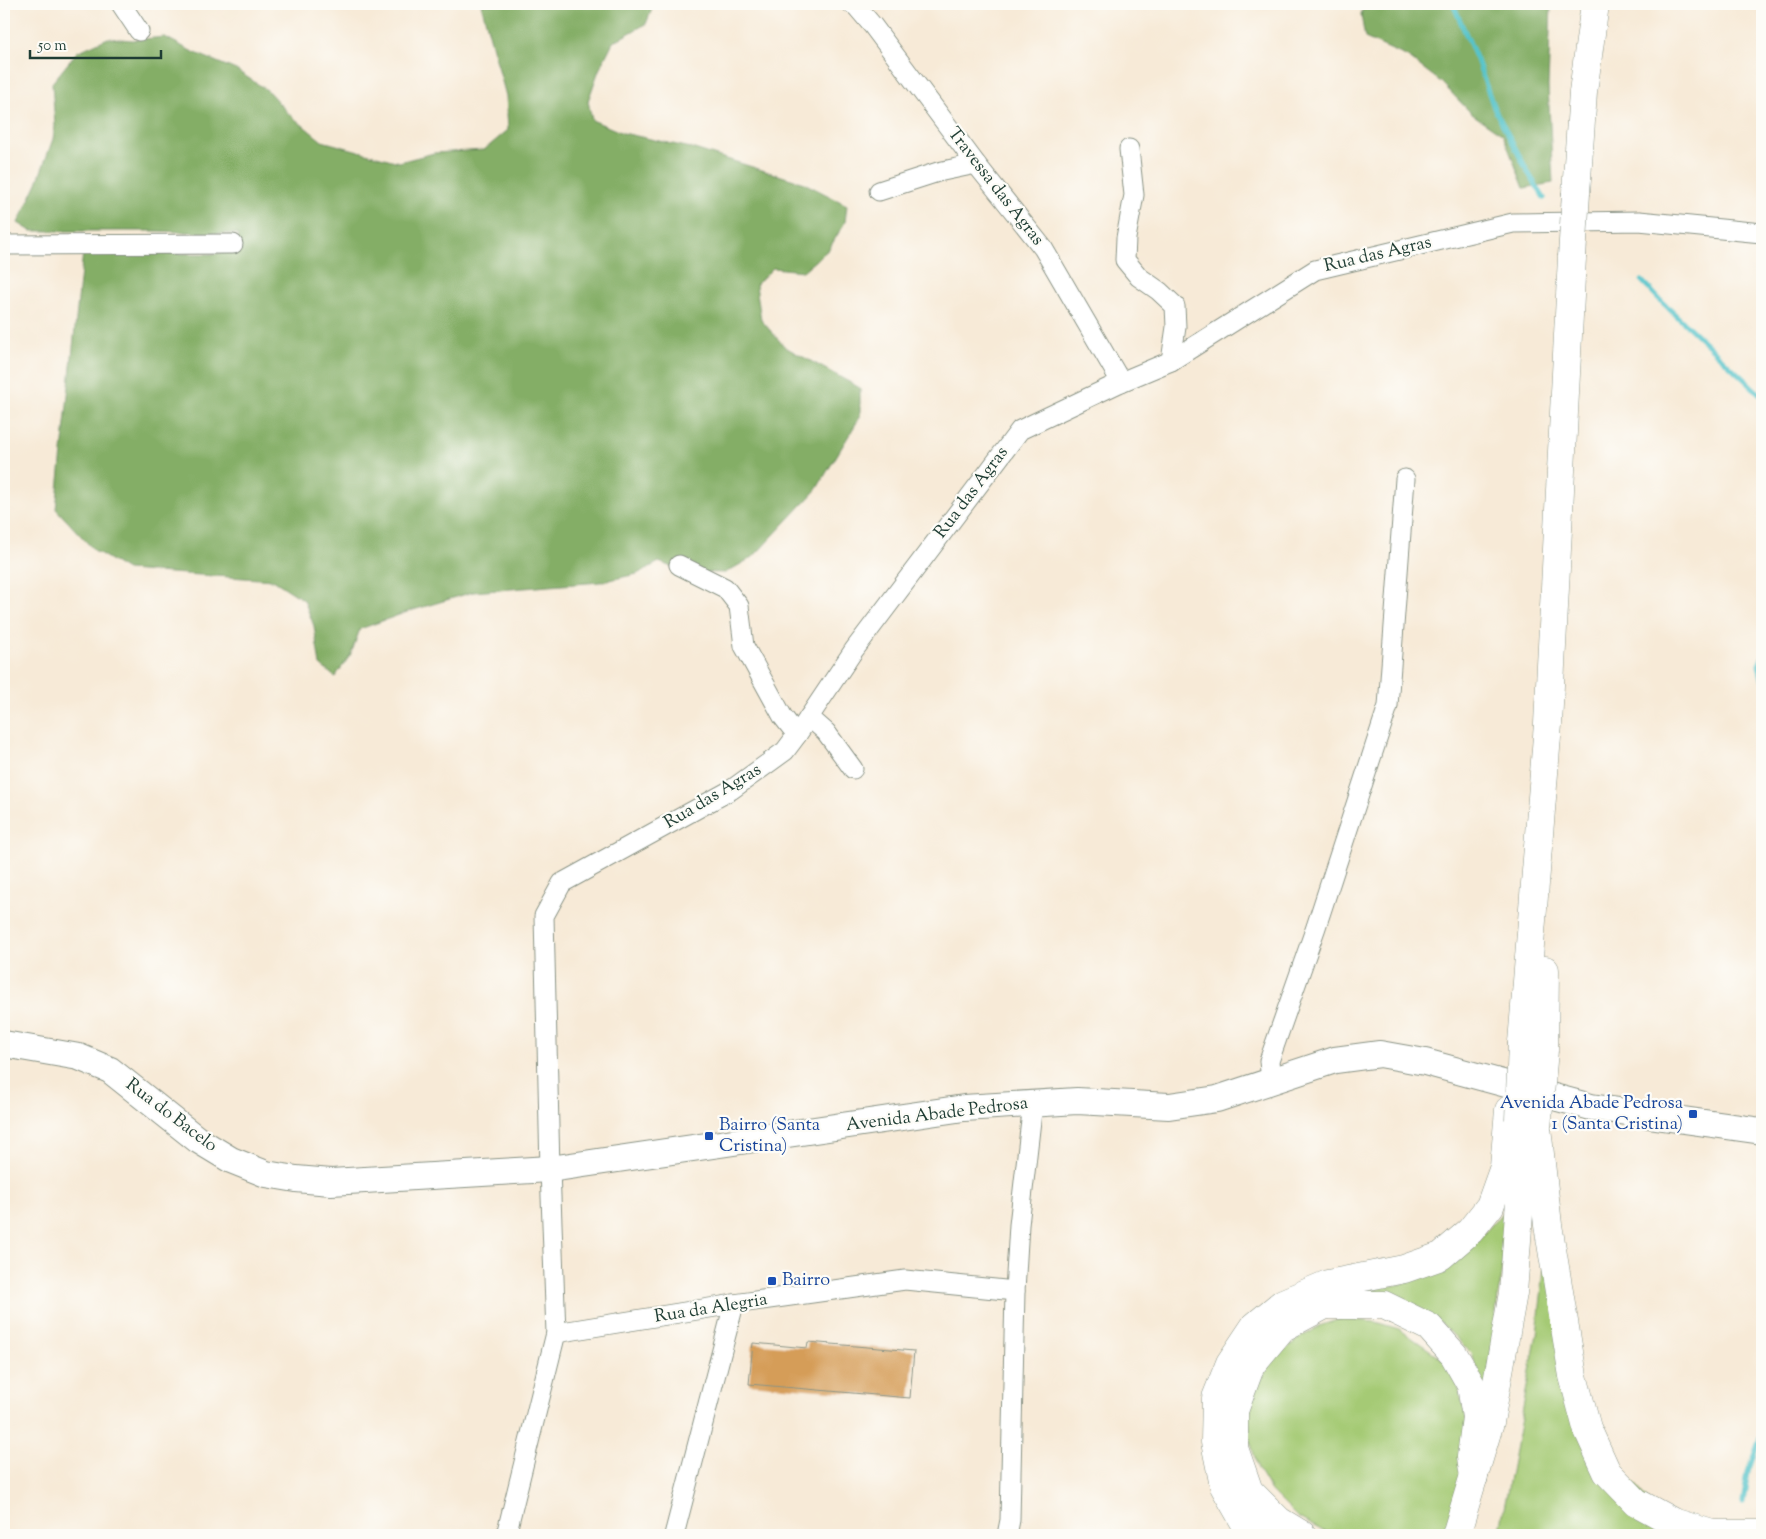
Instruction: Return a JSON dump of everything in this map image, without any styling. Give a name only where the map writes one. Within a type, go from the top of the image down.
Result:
[{"type":"main road","points":[[1261,1535],[1245,1523],[1224,1486],[1214,1442],[1216,1398],[1230,1363],[1254,1327],[1283,1303],[1328,1284],[1404,1269],[1440,1256],[1470,1231],[1490,1206],[1522,1119],[1533,1046],[1576,193],[1583,92],[1596,4]]},
{"type":"main road","points":[[1456,1535],[1504,1431],[1528,1291],[1531,1202],[1522,1119]]},
{"type":"main road","points":[[1522,1119],[1548,1225],[1573,1376],[1587,1428],[1607,1472],[1636,1502],[1673,1522],[1712,1534],[1762,1534]]},
{"type":"main road","points":[[1302,1535],[1279,1521],[1250,1491],[1234,1448],[1234,1411],[1251,1365],[1282,1328],[1326,1306],[1384,1305],[1429,1327],[1454,1355],[1471,1385],[1476,1417],[1471,1457],[1475,1493],[1475,1535]]},
{"type":"street","points":[[121,4],[139,31]]},
{"type":"street","name":"Travessa das Agras","points":[[852,4],[856,6],[873,26],[976,164],[1043,248],[1121,382]]},
{"type":"street","points":[[1129,149],[1134,195],[1126,238],[1125,260],[1140,277],[1175,306],[1176,327],[1171,361]]},
{"type":"street","points":[[879,191],[938,172],[976,164]]},
{"type":"street","name":"Rua das Agras","points":[[506,1535],[556,1333],[544,916],[562,883],[732,790],[785,750],[854,650],[1020,430],[1121,382],[1171,361],[1315,270],[1513,223],[1639,221],[1762,233]]},
{"type":"street","points":[[4,245],[233,244]]},
{"type":"street","points":[[1271,1081],[1269,1061],[1316,927],[1388,706],[1405,479]]},
{"type":"street","points":[[680,565],[725,588],[738,606],[744,646],[783,717],[797,735]]},
{"type":"street","points":[[809,717],[826,732],[853,769]]},
{"type":"street","name":"Rua do Bacelo","points":[[4,1044],[79,1057],[110,1070],[198,1140],[231,1160],[266,1174],[331,1182],[550,1169]]},
{"type":"street","name":"Avenida Abade Pedrosa","points":[[550,1169],[964,1108],[1077,1101],[1169,1106],[1217,1099],[1335,1060],[1380,1054],[1425,1062],[1591,1107],[1762,1131]]},
{"type":"street","points":[[1007,1535],[1010,1520],[1014,1291],[1019,1226],[1034,1104]]},
{"type":"street","name":"Rua da Alegria","points":[[556,1333],[734,1304],[905,1280],[1014,1291]]},
{"type":"street","points":[[674,1535],[734,1304]]},
{"type":"green space","points":[[481,4],[654,4],[646,24],[613,42],[599,70],[588,101],[592,120],[623,133],[691,148],[804,183],[847,205],[845,222],[829,249],[803,271],[773,268],[756,285],[761,320],[785,347],[860,388],[860,417],[816,490],[753,557],[725,573],[684,572],[659,562],[637,574],[600,582],[473,592],[410,611],[360,629],[351,654],[335,677],[320,665],[314,626],[304,600],[273,580],[127,570],[94,550],[56,509],[83,252],[210,254],[242,251],[237,234],[155,231],[31,231],[18,223],[37,183],[53,139],[55,126],[52,83],[77,52],[108,38],[132,40],[165,37],[191,51],[236,70],[267,90],[289,114],[322,141],[399,162],[434,153],[484,150],[508,130],[506,96]]},
{"type":"green space","points":[[1364,4],[1551,4],[1548,86],[1553,183],[1524,188],[1503,135],[1472,114],[1441,82],[1408,57],[1365,38],[1361,15]]},
{"type":"green space","points":[[1510,1204],[1485,1399],[1471,1353],[1441,1323],[1349,1294],[1401,1284],[1445,1267],[1479,1239]]},
{"type":"green space","points":[[1546,1250],[1577,1415],[1677,1535],[1499,1535],[1537,1334]]},
{"type":"green space","points":[[1340,1319],[1375,1322],[1399,1329],[1444,1360],[1458,1386],[1469,1429],[1466,1466],[1446,1535],[1347,1535],[1323,1531],[1297,1517],[1271,1491],[1258,1469],[1251,1444],[1248,1417],[1256,1389],[1270,1363],[1298,1339],[1322,1325]]},
{"type":"building","points":[[808,1342],[914,1351],[910,1398],[749,1384],[753,1343],[807,1348]]},
{"type":"waterway","points":[[1453,4],[1477,60],[1494,108],[1544,198]]},
{"type":"waterway","points":[[1642,281],[1762,396]]},
{"type":"waterway","points":[[1762,658],[1759,665],[1762,678]]},
{"type":"waterway","points":[[1743,1503],[1748,1471],[1762,1432]]},
{"type":"place","name":"Avenida Abade Pedrosa 1 (Santa Cristina)","points":[[1693,1114]]},
{"type":"place","name":"Bairro (Santa Cristina)","points":[[709,1136]]},
{"type":"place","name":"Bairro","points":[[772,1281]]}]
